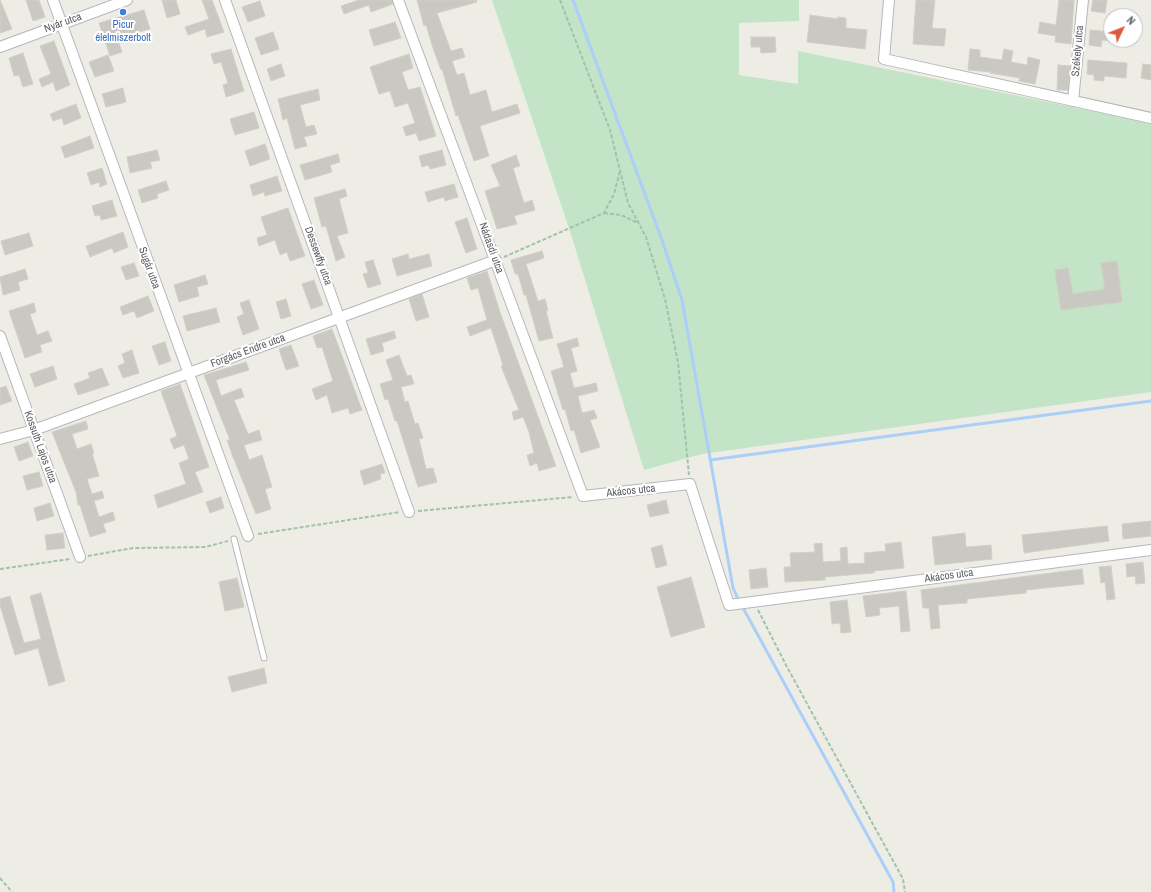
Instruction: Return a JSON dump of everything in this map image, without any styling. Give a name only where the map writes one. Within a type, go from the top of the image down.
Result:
[{"type":"street","name":"Sugár utca","points":[[53,0],[187,374],[248,536]]},
{"type":"street","name":"Nyár utca","points":[[0,47],[127,0]]},
{"type":"street","name":"Dessewffy utca","points":[[225,0],[409,512]]},
{"type":"street","name":"Nádasdi utca","points":[[398,0],[583,496]]},
{"type":"street","points":[[889,0],[884,59],[1073,102],[1151,118]]},
{"type":"street","name":"Székely utca","points":[[1073,102],[1083,0]]},
{"type":"street","name":"Forgács Endre utca","points":[[0,439],[34,430],[496,260]]},
{"type":"street","name":"Kossuth Lajos utca","points":[[0,336],[80,557]]},
{"type":"street","name":"Akácos utca","points":[[583,496],[690,484],[729,605],[1151,550]]},
{"type":"lane","points":[[234,540],[264,658]]},
{"type":"path","points":[[560,0],[610,130],[628,203],[646,237],[665,299],[678,362],[690,484]]},
{"type":"path","points":[[604,213],[614,194],[620,170]]},
{"type":"path","points":[[496,260],[604,213],[621,215],[639,224]]},
{"type":"path","points":[[248,536],[409,512],[583,496]]},
{"type":"path","points":[[0,569],[133,548],[205,547],[234,540]]},
{"type":"path","points":[[750,603],[903,879],[905,892]]},
{"type":"path","points":[[0,878],[12,892]]},
{"type":"green space","points":[[492,0],[799,0],[799,21],[739,23],[739,75],[798,84],[798,51],[1151,123],[1151,392],[702,454],[644,470],[569,228]]},
{"type":"building","points":[[0,0],[12,29],[0,33]]},
{"type":"building","points":[[26,0],[39,0],[45,17],[33,21]]},
{"type":"building","points":[[162,0],[176,0],[180,14],[167,18]]},
{"type":"building","points":[[202,0],[212,0],[224,32],[207,37],[205,29],[188,35],[185,27],[209,19]]},
{"type":"building","points":[[359,0],[392,0],[393,4],[371,12],[369,5],[344,14],[341,6]]},
{"type":"building","points":[[417,0],[476,0],[477,2],[437,13],[451,51],[462,48],[465,57],[452,61],[457,75],[464,73],[470,95],[486,90],[492,112],[517,104],[520,113],[480,126],[489,156],[474,161],[458,115],[456,116],[442,69],[441,70],[426,25],[424,26]]},
{"type":"building","points":[[916,0],[935,0],[932,28],[946,29],[944,46],[913,44]]},
{"type":"building","points":[[1059,0],[1074,0],[1071,44],[1055,42],[1056,36],[1038,33],[1040,22],[1056,25]]},
{"type":"building","points":[[1093,0],[1107,0],[1106,8],[1103,8],[1103,13],[1091,11]]},
{"type":"building","points":[[260,1],[265,16],[248,22],[242,7]]},
{"type":"building","points":[[144,10],[150,29],[117,38],[122,52],[110,56],[99,23]]},
{"type":"building","points":[[810,15],[838,19],[838,17],[846,18],[846,28],[867,30],[865,49],[807,42]]},
{"type":"building","points":[[395,22],[401,38],[374,46],[369,30]]},
{"type":"building","points":[[1090,30],[1103,31],[1101,47],[1089,45]]},
{"type":"building","points":[[273,32],[279,49],[261,55],[255,38]]},
{"type":"building","points":[[751,37],[775,37],[776,52],[761,53],[760,47],[751,47]]},
{"type":"building","points":[[54,41],[70,85],[56,91],[53,82],[42,87],[39,79],[51,74],[40,46]]},
{"type":"building","points":[[231,49],[244,91],[226,97],[223,85],[228,83],[221,62],[214,64],[211,54]]},
{"type":"building","points":[[970,49],[980,50],[980,57],[1002,60],[1004,49],[1013,51],[1011,62],[1027,65],[1028,57],[1040,60],[1035,84],[1019,81],[1020,78],[990,73],[991,72],[968,70]]},
{"type":"building","points":[[23,53],[33,84],[23,87],[19,75],[14,76],[9,58]]},
{"type":"building","points":[[409,54],[413,68],[402,72],[408,90],[420,87],[436,136],[419,141],[416,133],[406,136],[403,127],[415,123],[408,103],[395,107],[390,91],[379,94],[370,67]]},
{"type":"building","points":[[108,55],[114,71],[95,77],[89,62]]},
{"type":"building","points":[[1088,60],[1127,63],[1126,78],[1104,76],[1104,81],[1094,80],[1094,75],[1087,74]]},
{"type":"building","points":[[281,64],[285,76],[271,81],[267,69]]},
{"type":"building","points":[[1143,64],[1151,65],[1151,80],[1141,78]]},
{"type":"building","points":[[1058,65],[1070,66],[1068,90],[1057,90]]},
{"type":"building","points":[[123,88],[126,102],[106,107],[102,94]]},
{"type":"building","points":[[318,89],[320,100],[300,105],[306,127],[314,125],[317,134],[304,137],[307,146],[295,149],[287,118],[283,120],[278,99]]},
{"type":"building","points":[[76,104],[81,118],[64,125],[62,118],[53,121],[50,114]]},
{"type":"building","points":[[254,112],[259,128],[235,135],[230,119]]},
{"type":"building","points":[[90,136],[94,148],[65,158],[61,147]]},
{"type":"building","points":[[265,144],[270,159],[250,166],[245,151]]},
{"type":"building","points":[[157,150],[160,160],[150,162],[152,168],[130,173],[127,157]]},
{"type":"building","points":[[442,150],[446,165],[430,169],[428,165],[422,167],[419,156]]},
{"type":"building","points":[[338,154],[340,162],[330,165],[332,172],[305,180],[300,165]]},
{"type":"building","points":[[516,155],[520,166],[513,168],[524,203],[532,200],[535,210],[514,216],[517,224],[497,229],[485,191],[500,186],[491,165]]},
{"type":"building","points":[[102,168],[107,184],[100,187],[99,182],[91,185],[87,173]]},
{"type":"building","points":[[277,176],[282,191],[265,196],[264,192],[253,196],[250,185]]},
{"type":"building","points":[[166,181],[169,190],[157,194],[158,198],[142,203],[138,190]]},
{"type":"building","points":[[454,184],[458,197],[445,201],[444,197],[428,202],[425,192]]},
{"type":"building","points":[[345,189],[347,196],[339,199],[348,233],[337,236],[345,257],[336,261],[326,226],[322,227],[314,198]]},
{"type":"building","points":[[112,200],[117,216],[101,220],[100,215],[95,216],[92,206]]},
{"type":"building","points":[[288,208],[305,256],[290,261],[287,252],[280,255],[275,240],[259,246],[257,238],[267,235],[261,217]]},
{"type":"building","points":[[467,218],[477,249],[466,253],[455,222]]},
{"type":"building","points":[[123,232],[128,247],[114,253],[112,248],[90,257],[86,246]]},
{"type":"building","points":[[29,233],[33,246],[5,255],[1,241]]},
{"type":"building","points":[[542,251],[544,258],[526,264],[538,301],[545,299],[548,311],[546,311],[553,338],[539,341],[526,295],[524,295],[518,274],[515,274],[511,260]]},
{"type":"building","points":[[408,254],[409,259],[429,254],[432,266],[397,276],[392,259]]},
{"type":"building","points":[[373,260],[381,284],[368,288],[363,274],[368,273],[365,262]]},
{"type":"building","points":[[1117,261],[1122,302],[1061,310],[1055,270],[1068,268],[1073,294],[1105,289],[1101,263]]},
{"type":"building","points":[[134,263],[139,276],[126,280],[121,267]]},
{"type":"building","points":[[25,269],[28,279],[18,282],[20,290],[3,295],[0,277]]},
{"type":"building","points":[[487,271],[501,315],[556,466],[539,471],[537,463],[530,466],[527,455],[534,453],[529,432],[523,417],[514,420],[512,412],[519,410],[501,366],[503,365],[491,328],[470,336],[467,327],[487,320],[478,288],[471,290],[467,278]]},
{"type":"building","points":[[205,275],[208,284],[197,287],[199,296],[179,302],[174,285]]},
{"type":"building","points":[[314,280],[323,305],[311,309],[302,284]]},
{"type":"building","points":[[422,294],[429,317],[416,321],[409,299]]},
{"type":"building","points":[[148,296],[154,311],[137,318],[134,311],[123,315],[120,307]]},
{"type":"building","points":[[286,299],[291,316],[281,319],[276,302]]},
{"type":"building","points":[[249,300],[259,329],[243,335],[237,317],[244,314],[240,303]]},
{"type":"building","points":[[34,303],[36,312],[30,314],[37,335],[48,331],[52,341],[40,345],[42,352],[25,358],[9,311]]},
{"type":"building","points":[[216,308],[220,322],[187,331],[183,316]]},
{"type":"building","points":[[332,329],[362,410],[350,414],[348,408],[332,413],[327,395],[316,400],[312,389],[333,381],[322,347],[317,348],[313,336]]},
{"type":"building","points":[[394,331],[396,338],[382,343],[384,351],[371,355],[366,339]]},
{"type":"building","points":[[577,338],[579,346],[571,348],[577,371],[570,373],[574,388],[596,383],[598,391],[578,396],[582,413],[594,410],[597,418],[590,420],[600,447],[581,453],[574,430],[571,431],[565,409],[563,410],[551,371],[564,367],[557,344]]},
{"type":"building","points":[[165,342],[171,361],[159,365],[152,346]]},
{"type":"building","points":[[291,345],[299,366],[286,370],[279,349]]},
{"type":"building","points":[[132,350],[139,373],[123,378],[118,366],[125,363],[122,354]]},
{"type":"building","points":[[399,355],[407,376],[411,375],[414,384],[401,387],[405,402],[408,401],[415,424],[418,423],[423,438],[419,439],[426,469],[433,468],[437,482],[418,487],[397,421],[395,421],[388,399],[385,400],[380,384],[393,380],[386,360]]},
{"type":"building","points":[[246,362],[249,370],[216,380],[221,396],[241,388],[244,397],[234,400],[248,434],[259,430],[262,440],[244,445],[249,460],[262,455],[272,487],[265,489],[271,509],[256,514],[227,440],[230,440],[204,375]]},
{"type":"building","points":[[53,366],[57,379],[35,387],[30,374]]},
{"type":"building","points":[[102,368],[109,385],[78,395],[74,384],[90,378],[88,373]]},
{"type":"building","points":[[180,384],[209,467],[195,472],[203,492],[158,508],[154,495],[186,484],[179,463],[189,459],[184,445],[174,449],[170,439],[177,436],[161,391]]},
{"type":"building","points":[[6,386],[12,401],[0,405],[0,388]]},
{"type":"building","points":[[86,421],[88,429],[72,434],[77,449],[91,444],[94,453],[92,453],[99,476],[87,479],[92,494],[102,491],[104,498],[94,501],[99,517],[113,512],[115,520],[103,524],[106,532],[90,537],[80,505],[78,505],[76,492],[52,432]]},
{"type":"building","points":[[28,442],[33,456],[19,461],[14,447]]},
{"type":"building","points":[[382,464],[385,473],[380,474],[381,479],[364,485],[360,471]]},
{"type":"building","points":[[39,472],[43,486],[27,490],[23,476]]},
{"type":"building","points":[[221,497],[224,508],[210,513],[206,502]]},
{"type":"building","points":[[666,500],[669,513],[650,517],[647,505]]},
{"type":"building","points":[[50,503],[54,516],[37,521],[34,508]]},
{"type":"building","points":[[1151,521],[1151,536],[1123,539],[1122,524]]},
{"type":"building","points":[[1107,526],[1109,541],[1024,553],[1022,535]]},
{"type":"building","points":[[63,533],[65,548],[47,550],[45,535]]},
{"type":"building","points":[[965,533],[966,547],[991,545],[992,559],[935,565],[932,537]]},
{"type":"building","points":[[901,542],[904,568],[874,571],[874,573],[825,577],[825,580],[785,582],[784,567],[791,567],[790,553],[815,552],[814,544],[822,543],[823,562],[841,561],[840,548],[847,547],[848,564],[865,563],[864,553],[886,551],[885,544]]},
{"type":"building","points":[[662,545],[667,565],[656,568],[651,548]]},
{"type":"building","points":[[1143,562],[1145,583],[1136,584],[1135,576],[1127,577],[1126,564]]},
{"type":"building","points":[[1111,566],[1115,599],[1107,600],[1105,582],[1101,583],[1099,567]]},
{"type":"building","points":[[766,568],[768,587],[751,589],[749,570]]},
{"type":"building","points":[[1082,569],[1084,584],[1026,590],[1026,593],[967,599],[967,603],[938,605],[940,628],[931,629],[929,608],[923,608],[921,590]]},
{"type":"building","points":[[691,577],[705,627],[671,637],[657,587]]},
{"type":"building","points":[[237,578],[244,607],[225,611],[219,582]]},
{"type":"building","points":[[906,591],[910,631],[901,632],[899,606],[879,608],[880,615],[866,617],[863,596]]},
{"type":"building","points":[[41,593],[65,681],[49,686],[38,648],[15,655],[0,605],[0,599],[10,596],[24,643],[41,639],[30,596]]},
{"type":"building","points":[[847,600],[851,632],[841,633],[840,623],[832,624],[830,602]]},
{"type":"building","points":[[264,668],[267,683],[232,692],[228,677]]},
{"type":"waterway","points":[[573,0],[663,243],[682,300],[733,588],[739,601]]},
{"type":"waterway","points":[[710,460],[1151,401]]},
{"type":"waterway","points":[[742,606],[893,882],[894,892]]},
{"type":"place","name":"Picur élelmiszerbolt","points":[[123,12]]}]
